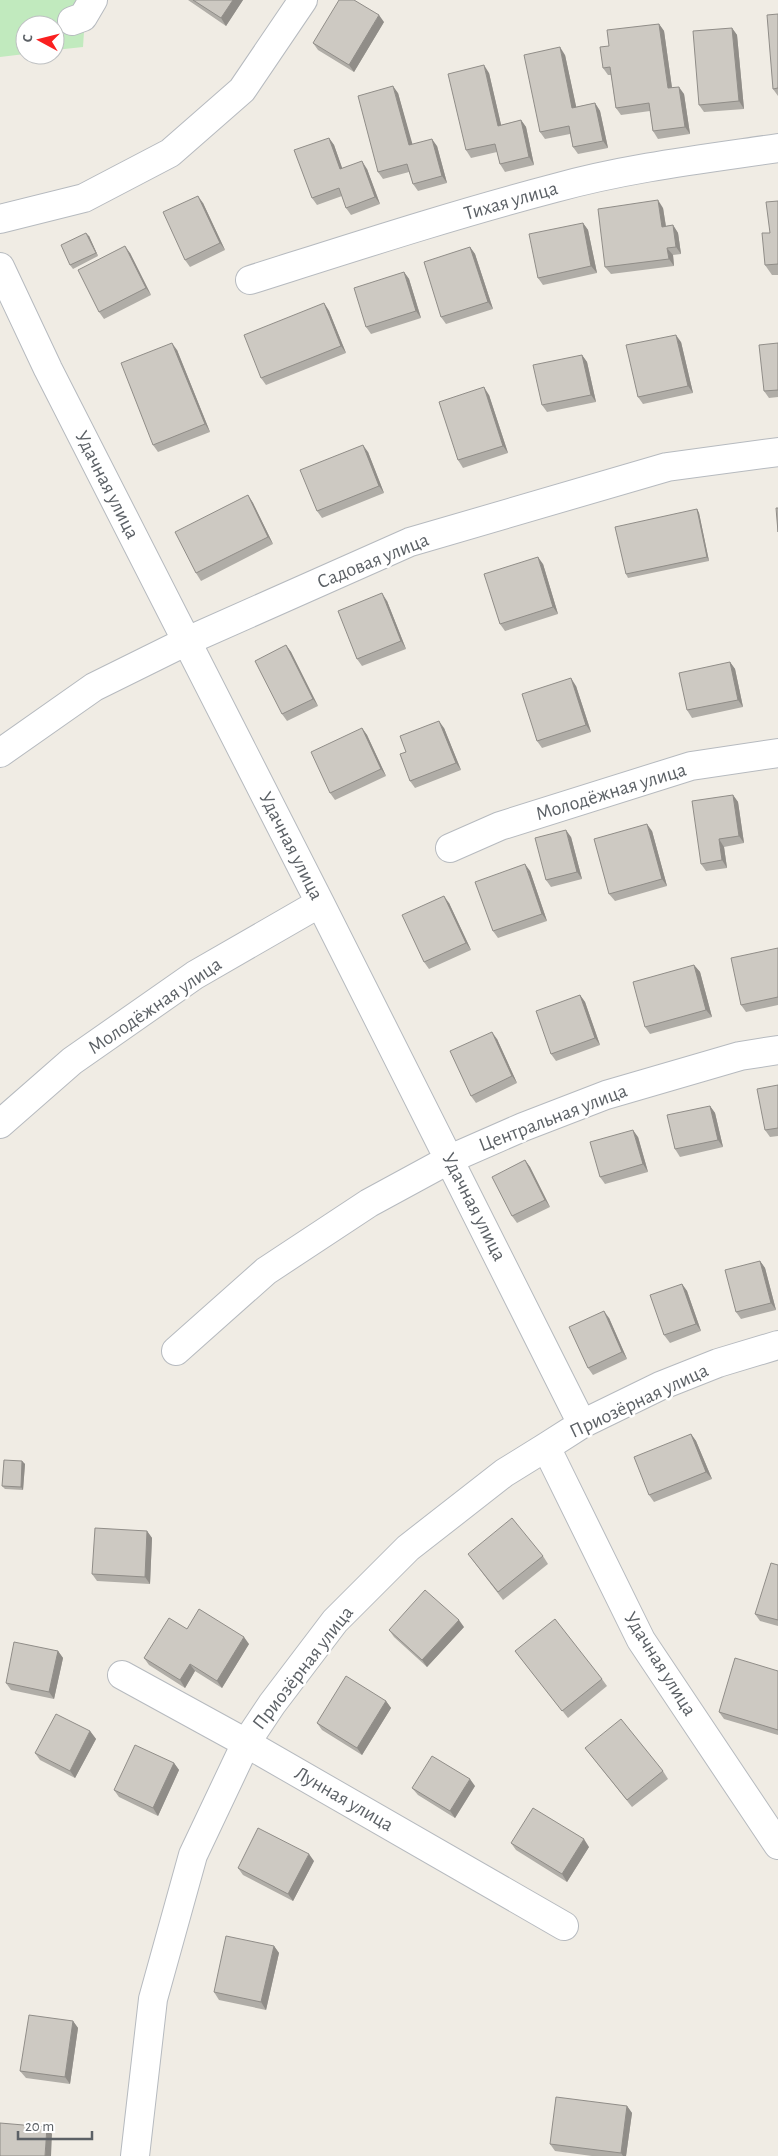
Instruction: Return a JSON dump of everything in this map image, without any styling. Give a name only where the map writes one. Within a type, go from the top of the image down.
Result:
[{"type":"street","points":[[72,21],[83,17],[93,0]]},
{"type":"street","points":[[0,219],[84,198],[170,153],[242,90],[303,0]]},
{"type":"street","name":"Тихая улица","points":[[250,280],[402,232],[556,187],[680,162],[778,148]]},
{"type":"street","name":"Удачная улица","points":[[0,268],[48,369],[450,1159],[582,1424]]},
{"type":"street","name":"Садовая улица","points":[[0,753],[94,687],[186,641],[410,542],[666,467],[778,452]]},
{"type":"street","name":"Молодёжная улица","points":[[450,848],[500,826],[691,766],[778,753]]},
{"type":"street","name":"Молодёжная улица","points":[[0,1124],[72,1061],[195,976],[320,903]]},
{"type":"street","name":"Центральная улица","points":[[176,1351],[266,1271],[369,1203],[450,1159],[523,1127],[606,1095],[740,1056],[778,1050]]},
{"type":"street","name":"Приозёрная улица","points":[[135,2156],[153,1999],[192,1855],[246,1743],[336,1621],[408,1548],[504,1473],[582,1424],[660,1386],[718,1363],[778,1345]]},
{"type":"street","name":"Удачная улица","points":[[546,1447],[641,1640],[778,1845]]},
{"type":"street","name":"Лунная улица","points":[[122,1675],[246,1743],[564,1926]]},
{"type":"green space","points":[[0,0],[86,0],[83,47],[65,49],[65,15],[15,15],[15,55],[0,57]]},
{"type":"building","points":[[193,0],[233,0],[221,18]]},
{"type":"building","points":[[339,0],[354,0],[379,15],[349,65],[313,43]]},
{"type":"building","points":[[778,14],[778,88],[773,89],[767,15]]},
{"type":"building","points":[[659,24],[668,88],[679,87],[685,127],[653,131],[649,103],[616,108],[610,67],[603,68],[600,47],[609,46],[607,30]]},
{"type":"building","points":[[732,28],[739,101],[699,105],[693,31]]},
{"type":"building","points":[[560,47],[572,108],[595,103],[603,141],[573,147],[569,126],[540,132],[524,55]]},
{"type":"building","points":[[484,65],[498,126],[521,120],[529,157],[500,164],[495,144],[466,150],[448,74]]},
{"type":"building","points":[[393,86],[409,145],[432,139],[442,176],[413,184],[407,164],[378,172],[358,96]]},
{"type":"building","points":[[329,138],[340,169],[362,161],[375,197],[346,208],[339,188],[312,198],[294,150]]},
{"type":"building","points":[[198,196],[220,243],[185,260],[163,212]]},
{"type":"building","points":[[658,200],[662,227],[673,225],[676,247],[667,248],[669,259],[605,267],[598,209]]},
{"type":"building","points":[[778,201],[778,264],[765,265],[762,233],[770,233],[766,202]]},
{"type":"building","points":[[583,223],[591,266],[538,278],[529,234]]},
{"type":"building","points":[[86,233],[96,253],[70,265],[61,245]]},
{"type":"building","points":[[125,246],[146,288],[99,312],[78,270]]},
{"type":"building","points":[[470,247],[488,302],[441,317],[424,262]]},
{"type":"building","points":[[404,272],[416,311],[366,327],[354,288]]},
{"type":"building","points":[[324,303],[341,346],[261,378],[244,335]]},
{"type":"building","points":[[676,335],[688,386],[638,397],[626,345]]},
{"type":"building","points":[[172,343],[205,424],[153,445],[121,363]]},
{"type":"building","points":[[778,343],[778,390],[764,391],[759,345]]},
{"type":"building","points":[[582,355],[591,395],[542,405],[533,365]]},
{"type":"building","points":[[484,387],[503,446],[458,460],[439,402]]},
{"type":"building","points":[[363,445],[379,486],[317,511],[300,470]]},
{"type":"building","points":[[248,495],[268,537],[196,573],[175,532]]},
{"type":"building","points":[[776,508],[778,508],[778,532]]},
{"type":"building","points":[[697,509],[707,557],[626,574],[615,527]]},
{"type":"building","points":[[538,557],[553,607],[500,624],[484,574]]},
{"type":"building","points":[[382,593],[401,641],[357,659],[338,611]]},
{"type":"building","points":[[286,645],[313,699],[282,714],[255,661]]},
{"type":"building","points":[[730,662],[738,700],[687,710],[679,673]]},
{"type":"building","points":[[571,678],[586,725],[537,741],[522,694]]},
{"type":"building","points":[[439,721],[456,763],[410,781],[400,754],[406,752],[400,736]]},
{"type":"building","points":[[362,728],[381,769],[330,793],[311,752]]},
{"type":"building","points":[[733,795],[739,836],[719,839],[722,860],[701,864],[692,801]]},
{"type":"building","points":[[647,824],[662,879],[609,894],[594,839]]},
{"type":"building","points":[[566,830],[577,872],[546,880],[535,838]]},
{"type":"building","points":[[525,864],[542,914],[493,931],[475,882]]},
{"type":"building","points":[[444,896],[466,943],[424,962],[402,915]]},
{"type":"building","points":[[778,948],[778,997],[741,1005],[731,958]]},
{"type":"building","points":[[694,965],[706,1010],[645,1027],[633,982]]},
{"type":"building","points":[[580,995],[595,1038],[551,1054],[536,1011]]},
{"type":"building","points":[[492,1032],[512,1076],[471,1096],[450,1051]]},
{"type":"building","points":[[778,1085],[778,1128],[765,1130],[757,1089]]},
{"type":"building","points":[[710,1106],[718,1140],[675,1149],[667,1115]]},
{"type":"building","points":[[633,1130],[643,1164],[600,1177],[590,1142]]},
{"type":"building","points":[[525,1160],[545,1200],[512,1216],[492,1177]]},
{"type":"building","points":[[760,1261],[771,1303],[736,1312],[725,1270]]},
{"type":"building","points":[[682,1284],[696,1324],[664,1335],[650,1295]]},
{"type":"building","points":[[604,1311],[622,1352],[588,1368],[569,1327]]},
{"type":"building","points":[[691,1434],[706,1472],[649,1495],[634,1457]]},
{"type":"building","points":[[4,1460],[22,1461],[21,1487],[2,1486]]},
{"type":"building","points":[[512,1518],[543,1556],[498,1592],[468,1554]]},
{"type":"building","points":[[95,1528],[147,1531],[145,1577],[92,1574]]},
{"type":"building","points":[[771,1563],[778,1565],[778,1620],[755,1614]]},
{"type":"building","points":[[425,1590],[459,1620],[422,1660],[389,1630]]},
{"type":"building","points":[[199,1609],[244,1637],[217,1681],[190,1664],[180,1680],[144,1658],[169,1618],[187,1629]]},
{"type":"building","points":[[555,1619],[602,1679],[562,1711],[515,1651]]},
{"type":"building","points":[[14,1642],[58,1651],[49,1692],[6,1683]]},
{"type":"building","points":[[735,1658],[778,1671],[778,1730],[719,1712]]},
{"type":"building","points":[[346,1676],[386,1701],[357,1748],[317,1723]]},
{"type":"building","points":[[56,1714],[90,1731],[70,1771],[35,1753]]},
{"type":"building","points":[[621,1719],[663,1771],[627,1800],[585,1748]]},
{"type":"building","points":[[135,1745],[174,1763],[153,1808],[114,1790]]},
{"type":"building","points":[[432,1756],[470,1779],[450,1811],[412,1788]]},
{"type":"building","points":[[533,1808],[584,1839],[562,1874],[511,1843]]},
{"type":"building","points":[[258,1828],[309,1854],[288,1894],[238,1868]]},
{"type":"building","points":[[226,1936],[274,1946],[261,2002],[214,1992]]},
{"type":"building","points":[[29,2015],[73,2021],[65,2077],[20,2071]]},
{"type":"building","points":[[556,2097],[627,2106],[621,2153],[550,2144]]},
{"type":"building","points":[[0,2123],[47,2127],[45,2156],[0,2156]]}]
